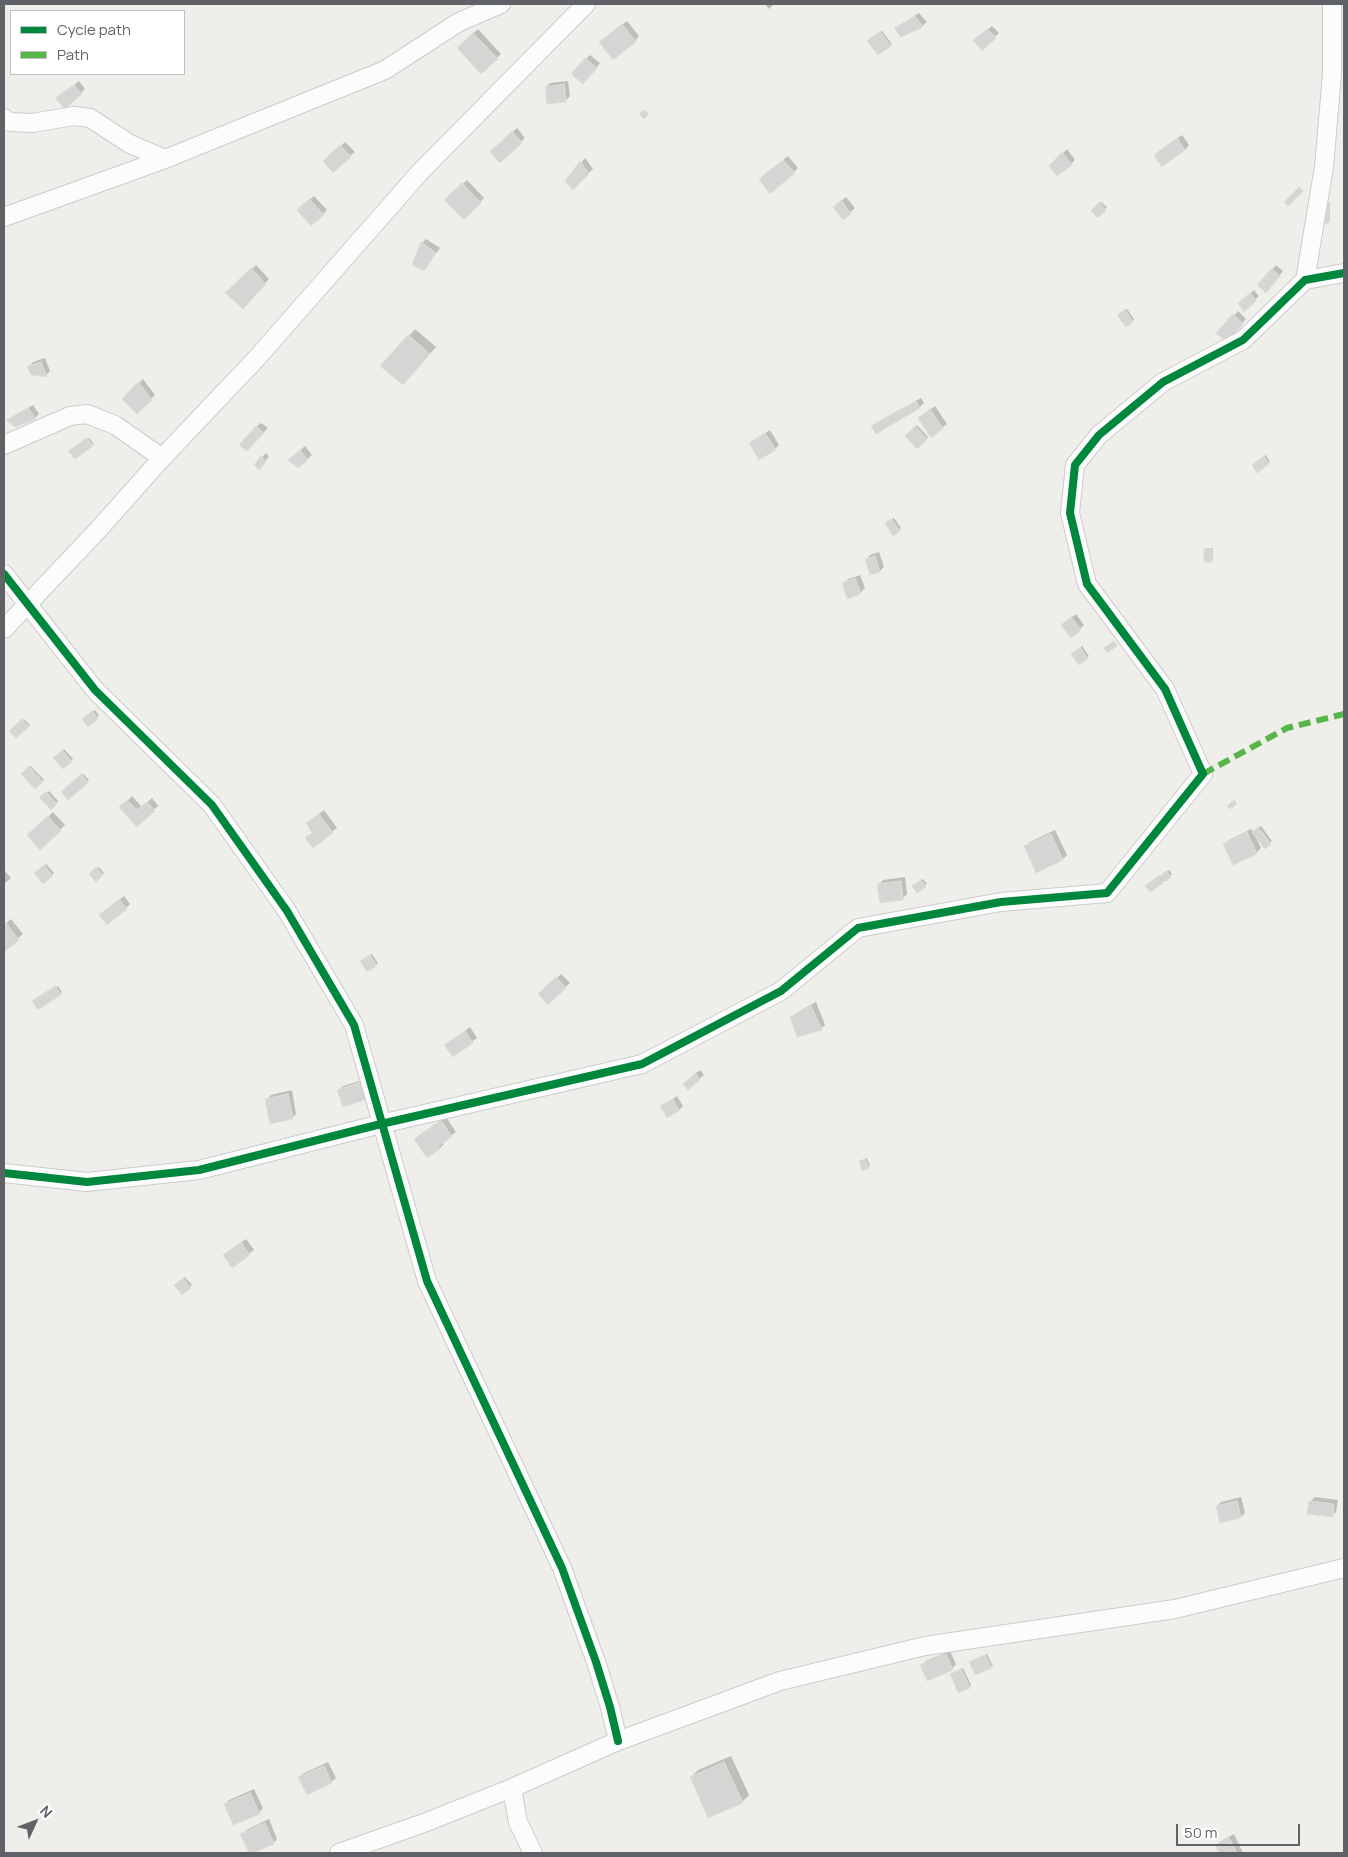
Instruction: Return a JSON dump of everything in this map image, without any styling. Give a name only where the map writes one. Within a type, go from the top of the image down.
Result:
[{"type":"street","points":[[4,217],[165,159],[385,70],[459,22],[501,4]]},
{"type":"street","points":[[4,628],[27,606],[162,458],[256,359],[421,171],[586,4]]},
{"type":"street","points":[[1305,280],[1324,167],[1332,74],[1332,4]]},
{"type":"street","points":[[4,118],[9,122],[32,123],[74,116],[90,118],[130,144],[165,159]]},
{"type":"street","points":[[4,1173],[87,1182],[199,1170],[381,1124],[642,1064],[781,991],[858,928],[1001,902],[1107,894],[1203,774],[1165,689],[1087,584],[1070,513],[1076,465],[1100,435],[1163,382],[1243,340],[1305,280],[1344,273]]},
{"type":"street","points":[[4,445],[70,416],[87,414],[115,425],[162,458]]},
{"type":"street","points":[[4,574],[27,606],[95,690],[212,805],[287,911],[354,1025],[427,1281],[562,1568],[596,1662],[610,1707],[618,1742]]},
{"type":"street","points":[[339,1853],[424,1823],[512,1788],[618,1742],[780,1681],[925,1646],[1175,1609],[1344,1568]]},
{"type":"street","points":[[512,1788],[518,1822],[533,1853]]},
{"type":"building","points":[[915,16],[923,27],[901,37],[894,28]]},
{"type":"building","points":[[622,24],[636,42],[613,60],[599,42]]},
{"type":"building","points":[[987,29],[996,38],[982,51],[973,40]]},
{"type":"building","points":[[880,31],[891,46],[878,55],[867,41]]},
{"type":"building","points":[[473,33],[498,59],[481,74],[457,48]]},
{"type":"building","points":[[585,58],[597,68],[583,84],[571,74]]},
{"type":"building","points":[[564,84],[566,102],[547,104],[545,87]]},
{"type":"building","points":[[74,85],[82,94],[65,109],[55,98]]},
{"type":"building","points":[[644,110],[649,114],[644,119],[639,114]]},
{"type":"building","points":[[512,131],[522,143],[500,163],[490,152]]},
{"type":"building","points":[[1177,138],[1185,150],[1162,167],[1154,155]]},
{"type":"building","points":[[340,145],[351,157],[333,173],[323,161]]},
{"type":"building","points":[[1062,152],[1072,165],[1057,176],[1049,166]]},
{"type":"building","points":[[783,160],[795,173],[770,194],[759,179]]},
{"type":"building","points":[[580,161],[589,174],[573,190],[565,181]]},
{"type":"building","points":[[462,183],[481,203],[464,220],[444,200]]},
{"type":"building","points":[[1299,187],[1303,191],[1288,206],[1284,202]]},
{"type":"building","points":[[309,199],[324,215],[311,226],[297,210]]},
{"type":"building","points":[[841,200],[851,214],[843,220],[833,207]]},
{"type":"building","points":[[1099,202],[1106,210],[1098,218],[1091,211]]},
{"type":"building","points":[[1320,204],[1329,204],[1329,223],[1320,224]]},
{"type":"building","points":[[421,242],[436,253],[424,271],[412,265]]},
{"type":"building","points":[[251,268],[266,284],[243,309],[225,293]]},
{"type":"building","points":[[1271,269],[1280,276],[1266,293],[1257,285]]},
{"type":"building","points":[[1250,293],[1256,301],[1244,312],[1238,303]]},
{"type":"building","points":[[1125,309],[1133,322],[1126,327],[1117,315]]},
{"type":"building","points":[[1233,314],[1243,324],[1227,342],[1216,333]]},
{"type":"building","points":[[408,335],[430,354],[403,385],[380,366]]},
{"type":"building","points":[[41,362],[47,377],[31,375],[27,366]]},
{"type":"building","points":[[138,382],[152,400],[137,414],[122,399]]},
{"type":"building","points":[[916,401],[920,408],[876,434],[871,426]]},
{"type":"building","points":[[28,408],[36,419],[15,427],[6,420]]},
{"type":"building","points":[[930,409],[943,429],[931,438],[918,418]]},
{"type":"building","points":[[256,426],[264,433],[247,451],[239,445]]},
{"type":"building","points":[[915,426],[927,439],[917,449],[905,436]]},
{"type":"building","points":[[765,433],[776,450],[759,460],[749,443]]},
{"type":"building","points":[[87,438],[93,446],[75,459],[68,451]]},
{"type":"building","points":[[300,450],[308,460],[298,468],[288,460]]},
{"type":"building","points":[[261,456],[266,462],[259,470],[254,465]]},
{"type":"building","points":[[1264,456],[1269,464],[1257,473],[1252,465]]},
{"type":"building","points":[[891,519],[900,531],[893,536],[885,523]]},
{"type":"building","points":[[1204,549],[1212,549],[1212,562],[1204,562]]},
{"type":"building","points":[[875,556],[880,572],[870,575],[865,559]]},
{"type":"building","points":[[855,578],[861,594],[847,599],[842,583]]},
{"type":"building","points":[[1071,617],[1081,630],[1071,638],[1061,625]]},
{"type":"building","points":[[1114,641],[1117,646],[1107,653],[1104,648]]},
{"type":"building","points":[[1080,647],[1088,659],[1079,665],[1071,654]]},
{"type":"building","points":[[92,711],[98,719],[88,727],[82,719]]},
{"type":"building","points":[[22,719],[29,727],[16,738],[9,731]]},
{"type":"building","points":[[62,750],[72,762],[63,769],[53,758]]},
{"type":"building","points":[[29,766],[43,782],[35,789],[21,774]]},
{"type":"building","points":[[81,774],[88,783],[68,800],[61,792]]},
{"type":"building","points":[[46,792],[57,804],[51,810],[39,797]]},
{"type":"building","points":[[127,800],[137,810],[147,802],[155,811],[137,827],[119,807]]},
{"type":"building","points":[[1234,800],[1237,804],[1230,809],[1227,806]]},
{"type":"building","points":[[319,814],[333,833],[313,848],[305,838],[312,833],[306,823]]},
{"type":"building","points":[[48,816],[61,831],[40,850],[27,835]]},
{"type":"building","points":[[1258,827],[1271,844],[1265,849],[1252,832]]},
{"type":"building","points":[[1247,832],[1257,854],[1233,865],[1223,844]]},
{"type":"building","points":[[1051,834],[1063,860],[1036,873],[1024,846]]},
{"type":"building","points":[[44,865],[53,876],[43,884],[34,873]]},
{"type":"building","points":[[96,867],[103,875],[96,882],[89,874]]},
{"type":"building","points":[[1166,871],[1171,877],[1165,882],[1160,876]]},
{"type":"building","points":[[1158,876],[1163,883],[1150,892],[1145,886]]},
{"type":"building","points":[[921,880],[926,887],[917,893],[912,886]]},
{"type":"building","points":[[901,881],[903,900],[880,903],[877,884]]},
{"type":"building","points":[[119,899],[127,909],[107,925],[99,915]]},
{"type":"building","points":[[6,923],[19,940],[4,952],[4,924]]},
{"type":"building","points":[[370,955],[377,966],[367,972],[360,961]]},
{"type":"building","points":[[556,977],[566,988],[548,1005],[538,994]]},
{"type":"building","points":[[55,986],[61,995],[38,1010],[32,1001]]},
{"type":"building","points":[[811,1006],[822,1030],[797,1037],[790,1017]]},
{"type":"building","points":[[465,1031],[473,1043],[453,1057],[444,1045]]},
{"type":"building","points":[[695,1073],[700,1080],[688,1090],[683,1084]]},
{"type":"building","points":[[361,1082],[367,1099],[343,1107],[337,1090]]},
{"type":"building","points":[[288,1094],[293,1119],[270,1124],[265,1099]]},
{"type":"building","points":[[673,1099],[679,1111],[667,1118],[660,1106]]},
{"type":"building","points":[[441,1120],[452,1137],[438,1146],[440,1149],[427,1158],[414,1139]]},
{"type":"building","points":[[865,1159],[869,1168],[862,1171],[859,1161]]},
{"type":"building","points":[[241,1242],[250,1255],[232,1268],[223,1255]]},
{"type":"building","points":[[183,1278],[191,1288],[182,1295],[174,1285]]},
{"type":"building","points":[[1237,1501],[1241,1518],[1220,1523],[1216,1506]]},
{"type":"building","points":[[1309,1501],[1334,1504],[1333,1517],[1307,1514]]},
{"type":"building","points":[[946,1654],[953,1670],[927,1681],[920,1665]]},
{"type":"building","points":[[985,1655],[992,1668],[975,1675],[969,1662]]},
{"type":"building","points":[[961,1669],[970,1688],[958,1693],[950,1674]]},
{"type":"building","points":[[724,1762],[743,1803],[708,1818],[690,1777]]},
{"type":"building","points":[[324,1766],[332,1783],[307,1795],[298,1777]]},
{"type":"building","points":[[250,1793],[260,1814],[233,1825],[224,1804]]},
{"type":"building","points":[[265,1823],[274,1844],[249,1853],[240,1834]]},
{"type":"building","points":[[1229,1838],[1237,1853],[1219,1853],[1215,1845]]},
{"type":"marked path","points":[[1203,774],[1287,728],[1344,714]]},
{"type":"cycle path","points":[[4,1173],[87,1182],[199,1170],[381,1124],[642,1064],[781,991],[858,928],[1001,902],[1107,893],[1203,774],[1165,689],[1087,584],[1070,513],[1075,465],[1099,435],[1163,382],[1243,340],[1305,280],[1344,273]]},
{"type":"cycle path","points":[[4,574],[95,690],[212,805],[287,911],[354,1025],[427,1281],[562,1568],[596,1662],[618,1741]]}]
